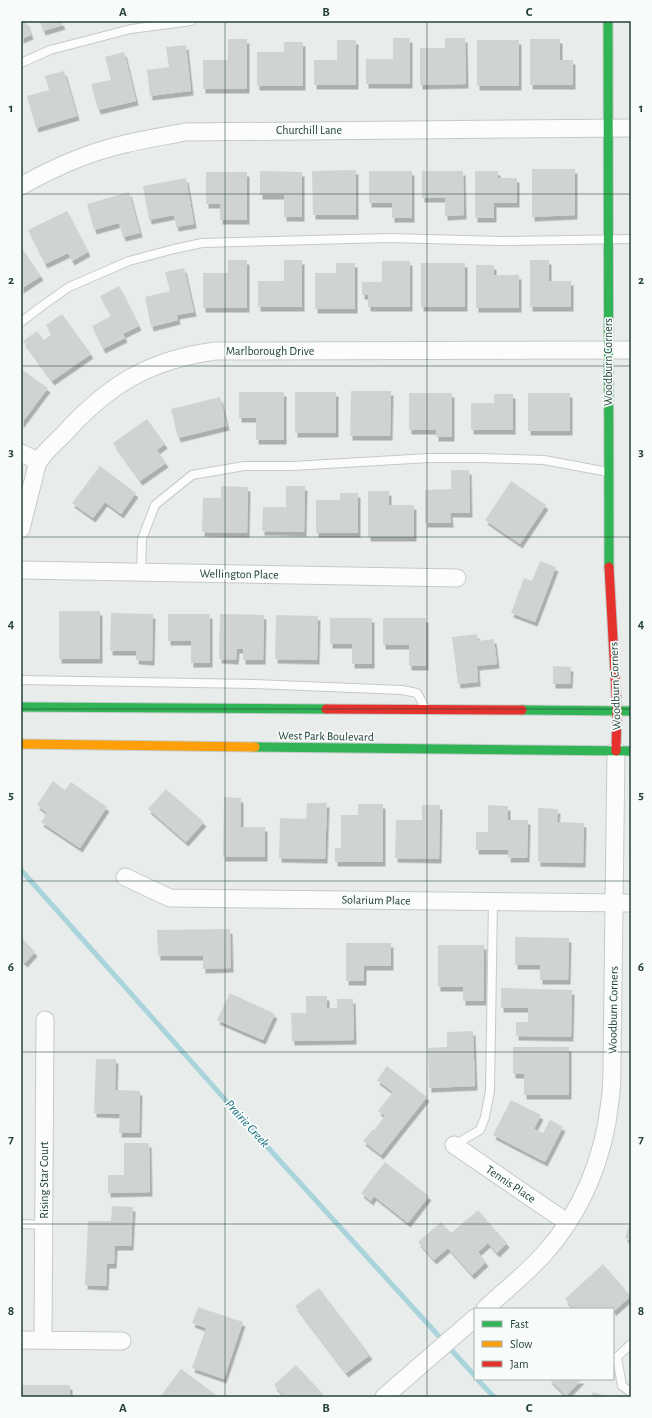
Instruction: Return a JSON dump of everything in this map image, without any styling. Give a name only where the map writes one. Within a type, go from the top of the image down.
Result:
[{"type":"main road","name":"Woodburn Corners","points":[[608,21],[608,563],[617,711],[624,751]]},
{"type":"main road","points":[[21,707],[631,711]]},
{"type":"main road","name":"West Park Boulevard","points":[[21,744],[624,751]]},
{"type":"street","name":"Churchill Lane","points":[[21,186],[61,166],[99,151],[125,144],[185,132],[631,128]]},
{"type":"street","name":"Marlborough Drive","points":[[21,529],[38,461],[83,413],[105,394],[120,383],[146,370],[177,358],[215,351],[631,350]]},
{"type":"street","points":[[21,453],[38,461]]},
{"type":"street","name":"Wellington Place","points":[[21,570],[457,578]]},
{"type":"street","name":"Woodburn Corners","points":[[486,1308],[543,1255],[568,1223],[580,1203],[595,1168],[604,1136],[610,1101],[612,1064],[614,903],[624,751]]},
{"type":"street","name":"Solarium Place","points":[[125,877],[170,898],[631,903]]},
{"type":"street","name":"Rising Star Court","points":[[43,1340],[45,1020]]},
{"type":"street","name":"Tennis Place","points":[[454,1145],[568,1223]]},
{"type":"street","points":[[384,1397],[474,1319]]},
{"type":"street","points":[[21,1340],[122,1341]]},
{"type":"lane","points":[[21,63],[50,50],[124,31],[161,24],[191,21]]},
{"type":"lane","points":[[21,322],[69,287],[129,261],[202,243],[389,238],[500,241],[631,239]]},
{"type":"lane","points":[[141,572],[142,539],[155,506],[192,475],[244,466],[293,466],[436,458],[544,460],[608,472]]},
{"type":"lane","points":[[21,680],[239,684],[402,690],[417,693],[426,710]]},
{"type":"lane","points":[[454,1145],[480,1130],[485,1117],[490,1091],[493,901]]},
{"type":"lane","points":[[21,1224],[44,1225]]},
{"type":"lane","points":[[631,1344],[617,1356],[622,1386],[631,1392]]},
{"type":"building","points":[[21,21],[26,21],[31,35],[21,39]]},
{"type":"building","points":[[40,21],[61,21],[63,25],[43,31]]},
{"type":"building","points":[[393,38],[410,38],[410,84],[366,84],[366,59],[393,59]]},
{"type":"building","points":[[445,38],[465,38],[466,84],[420,85],[420,48],[445,48]]},
{"type":"building","points":[[228,39],[247,39],[247,89],[203,89],[203,60],[228,60]]},
{"type":"building","points":[[530,39],[560,39],[560,60],[573,60],[573,85],[530,85]]},
{"type":"building","points":[[337,40],[356,40],[356,85],[314,85],[314,60],[337,60]]},
{"type":"building","points":[[477,40],[519,40],[519,86],[477,86]]},
{"type":"building","points":[[284,42],[303,42],[303,86],[257,86],[257,52],[284,52]]},
{"type":"building","points":[[186,45],[191,91],[150,96],[147,70],[169,67],[166,47]]},
{"type":"building","points":[[124,52],[136,101],[98,110],[91,84],[111,80],[105,57]]},
{"type":"building","points":[[64,71],[77,116],[36,128],[27,96],[49,90],[45,76]]},
{"type":"building","points":[[532,169],[575,169],[575,215],[532,217]]},
{"type":"building","points":[[356,170],[356,215],[313,215],[312,171]]},
{"type":"building","points":[[260,171],[302,172],[302,217],[284,217],[284,195],[260,195]]},
{"type":"building","points":[[369,171],[412,171],[412,218],[392,218],[392,203],[369,203]]},
{"type":"building","points":[[422,171],[463,171],[464,215],[445,216],[445,198],[422,198]]},
{"type":"building","points":[[475,171],[498,171],[498,178],[517,178],[517,203],[494,203],[494,218],[475,218]]},
{"type":"building","points":[[206,172],[247,172],[247,220],[220,220],[220,204],[206,204]]},
{"type":"building","points":[[186,178],[194,224],[176,227],[174,215],[149,220],[143,186]]},
{"type":"building","points":[[129,192],[140,233],[123,237],[119,223],[94,230],[87,204]]},
{"type":"building","points":[[67,211],[88,252],[72,261],[68,253],[45,264],[28,230]]},
{"type":"building","points":[[21,247],[41,276],[21,289]]},
{"type":"building","points":[[228,260],[247,260],[247,308],[203,308],[203,273],[228,273]]},
{"type":"building","points":[[284,260],[302,260],[302,307],[258,307],[258,281],[284,281]]},
{"type":"building","points":[[530,260],[549,260],[549,281],[571,281],[571,307],[530,307]]},
{"type":"building","points":[[382,261],[410,261],[410,307],[368,307],[368,295],[362,295],[362,282],[382,282]]},
{"type":"building","points":[[336,263],[355,263],[355,309],[315,309],[315,273],[336,273]]},
{"type":"building","points":[[421,263],[465,263],[465,307],[421,307]]},
{"type":"building","points":[[476,265],[494,265],[494,275],[519,275],[519,308],[476,308]]},
{"type":"building","points":[[184,268],[194,312],[177,315],[178,320],[151,327],[145,297],[170,291],[165,272]]},
{"type":"building","points":[[119,286],[139,326],[123,334],[125,338],[103,349],[92,326],[111,316],[100,296]]},
{"type":"building","points":[[62,314],[91,354],[52,381],[23,341],[37,331],[44,340],[52,334],[46,325]]},
{"type":"building","points":[[21,369],[48,388],[21,424]]},
{"type":"building","points":[[351,391],[391,391],[390,436],[350,436]]},
{"type":"building","points":[[239,392],[284,392],[284,440],[256,440],[256,418],[239,418]]},
{"type":"building","points":[[295,392],[336,392],[336,433],[295,433]]},
{"type":"building","points":[[409,393],[452,393],[452,437],[436,437],[436,430],[409,430]]},
{"type":"building","points":[[528,393],[570,393],[570,431],[528,431]]},
{"type":"building","points":[[494,394],[513,394],[513,430],[471,430],[471,403],[494,403]]},
{"type":"building","points":[[220,397],[227,426],[178,438],[171,409]]},
{"type":"building","points":[[147,419],[165,444],[157,450],[166,463],[140,481],[113,443]]},
{"type":"building","points":[[100,466],[136,493],[121,514],[105,502],[93,518],[72,503]]},
{"type":"building","points":[[451,470],[469,470],[470,513],[450,513],[451,523],[425,523],[425,490],[451,489]]},
{"type":"building","points":[[511,481],[546,505],[520,544],[485,520]]},
{"type":"building","points":[[221,486],[248,487],[247,533],[202,532],[203,498],[221,498]]},
{"type":"building","points":[[286,486],[305,486],[304,532],[262,531],[263,507],[286,507]]},
{"type":"building","points":[[368,491],[389,491],[389,505],[414,505],[414,537],[368,537]]},
{"type":"building","points":[[340,493],[358,493],[358,533],[316,533],[316,500],[340,500]]},
{"type":"building","points":[[540,561],[556,567],[535,622],[511,613],[524,578],[532,581]]},
{"type":"building","points":[[59,611],[100,611],[100,659],[59,659]]},
{"type":"building","points":[[111,613],[153,614],[152,661],[136,660],[136,651],[110,651]]},
{"type":"building","points":[[168,614],[210,614],[210,663],[191,663],[191,641],[168,641]]},
{"type":"building","points":[[220,614],[264,615],[263,660],[243,660],[243,649],[237,649],[236,660],[219,659]]},
{"type":"building","points":[[276,615],[318,616],[317,660],[275,659]]},
{"type":"building","points":[[330,618],[372,618],[372,664],[352,664],[352,644],[330,644]]},
{"type":"building","points":[[383,618],[426,618],[426,666],[409,666],[409,645],[383,645]]},
{"type":"building","points":[[477,634],[478,641],[494,639],[497,664],[477,666],[478,682],[458,684],[452,637]]},
{"type":"building","points":[[553,666],[571,667],[570,684],[553,684]]},
{"type":"building","points":[[53,781],[65,790],[71,782],[107,807],[80,848],[41,822],[47,813],[37,805]]},
{"type":"building","points":[[166,789],[204,822],[186,842],[148,809]]},
{"type":"building","points":[[224,797],[241,798],[241,827],[265,827],[265,857],[223,857]]},
{"type":"building","points":[[307,803],[327,803],[325,859],[279,858],[280,818],[306,819]]},
{"type":"building","points":[[358,804],[383,804],[383,862],[335,862],[335,848],[341,848],[341,815],[358,815]]},
{"type":"building","points":[[422,805],[440,805],[439,859],[395,858],[396,820],[422,820]]},
{"type":"building","points":[[488,805],[508,806],[508,820],[528,820],[527,858],[508,858],[509,850],[476,850],[476,832],[488,832]]},
{"type":"building","points":[[538,808],[558,809],[557,822],[584,823],[583,863],[538,862]]},
{"type":"building","points":[[230,929],[231,968],[203,969],[203,956],[158,956],[157,930]]},
{"type":"building","points":[[21,937],[35,952],[25,963],[21,959]]},
{"type":"building","points":[[515,937],[569,938],[568,980],[540,980],[540,965],[515,965]]},
{"type":"building","points":[[346,943],[391,943],[391,966],[364,966],[364,981],[346,981]]},
{"type":"building","points":[[438,945],[484,945],[484,1001],[463,1001],[463,987],[438,987]]},
{"type":"building","points":[[501,988],[572,990],[571,1037],[516,1036],[516,1022],[528,1022],[528,1008],[501,1008]]},
{"type":"building","points":[[230,993],[275,1014],[263,1040],[217,1020]]},
{"type":"building","points":[[306,996],[327,996],[327,1008],[337,1008],[337,999],[353,999],[354,1040],[292,1041],[291,1013],[306,1013]]},
{"type":"building","points":[[473,1031],[475,1086],[429,1088],[428,1048],[447,1047],[447,1032]]},
{"type":"building","points":[[513,1047],[569,1047],[569,1095],[524,1095],[524,1074],[513,1074]]},
{"type":"building","points":[[96,1059],[116,1059],[115,1090],[140,1091],[139,1133],[119,1133],[120,1114],[94,1113]]},
{"type":"building","points":[[387,1066],[427,1097],[381,1155],[363,1141],[385,1116],[378,1111],[393,1092],[377,1080]]},
{"type":"building","points":[[511,1100],[541,1115],[534,1129],[543,1133],[550,1120],[563,1127],[545,1162],[493,1135]]},
{"type":"building","points":[[124,1143],[149,1143],[150,1192],[108,1193],[108,1175],[124,1175]]},
{"type":"building","points":[[385,1162],[429,1196],[408,1223],[374,1196],[371,1201],[361,1193]]},
{"type":"building","points":[[112,1206],[133,1207],[131,1246],[115,1246],[114,1264],[107,1264],[106,1286],[85,1285],[88,1221],[111,1221]]},
{"type":"building","points":[[478,1210],[507,1243],[497,1253],[488,1243],[478,1252],[486,1262],[472,1275],[448,1248],[434,1260],[418,1242],[441,1222],[451,1233]]},
{"type":"building","points":[[631,1220],[631,1240],[625,1238]]},
{"type":"building","points":[[603,1264],[631,1296],[614,1311],[614,1308],[573,1308],[565,1299]]},
{"type":"building","points":[[319,1288],[370,1355],[346,1373],[295,1306]]},
{"type":"building","points":[[198,1307],[243,1322],[224,1379],[192,1368],[206,1328],[192,1323]]},
{"type":"building","points":[[296,1365],[323,1394],[320,1397],[285,1397],[274,1385]]},
{"type":"building","points":[[181,1369],[219,1397],[160,1397]]},
{"type":"building","points":[[550,1380],[581,1380],[566,1396]]},
{"type":"building","points":[[21,1385],[70,1385],[70,1397],[21,1397]]},
{"type":"building","points":[[593,1392],[609,1397],[591,1397]]},
{"type":"waterway","name":"Prairie Creek","points":[[21,870],[262,1141],[474,1375]]},
{"type":"waterway","name":"Prairie Creek","points":[[478,1380],[494,1397]]},
{"type":"traffic: fast","points":[[608,21],[609,567]]},
{"type":"traffic: fast","points":[[21,707],[326,709]]},
{"type":"traffic: fast","points":[[522,710],[631,711]]},
{"type":"traffic: fast","points":[[255,747],[630,751]]},
{"type":"traffic: slow","points":[[21,744],[255,747]]},
{"type":"traffic: jam","points":[[609,567],[617,711],[616,751]]},
{"type":"traffic: jam","points":[[326,709],[522,710]]}]
